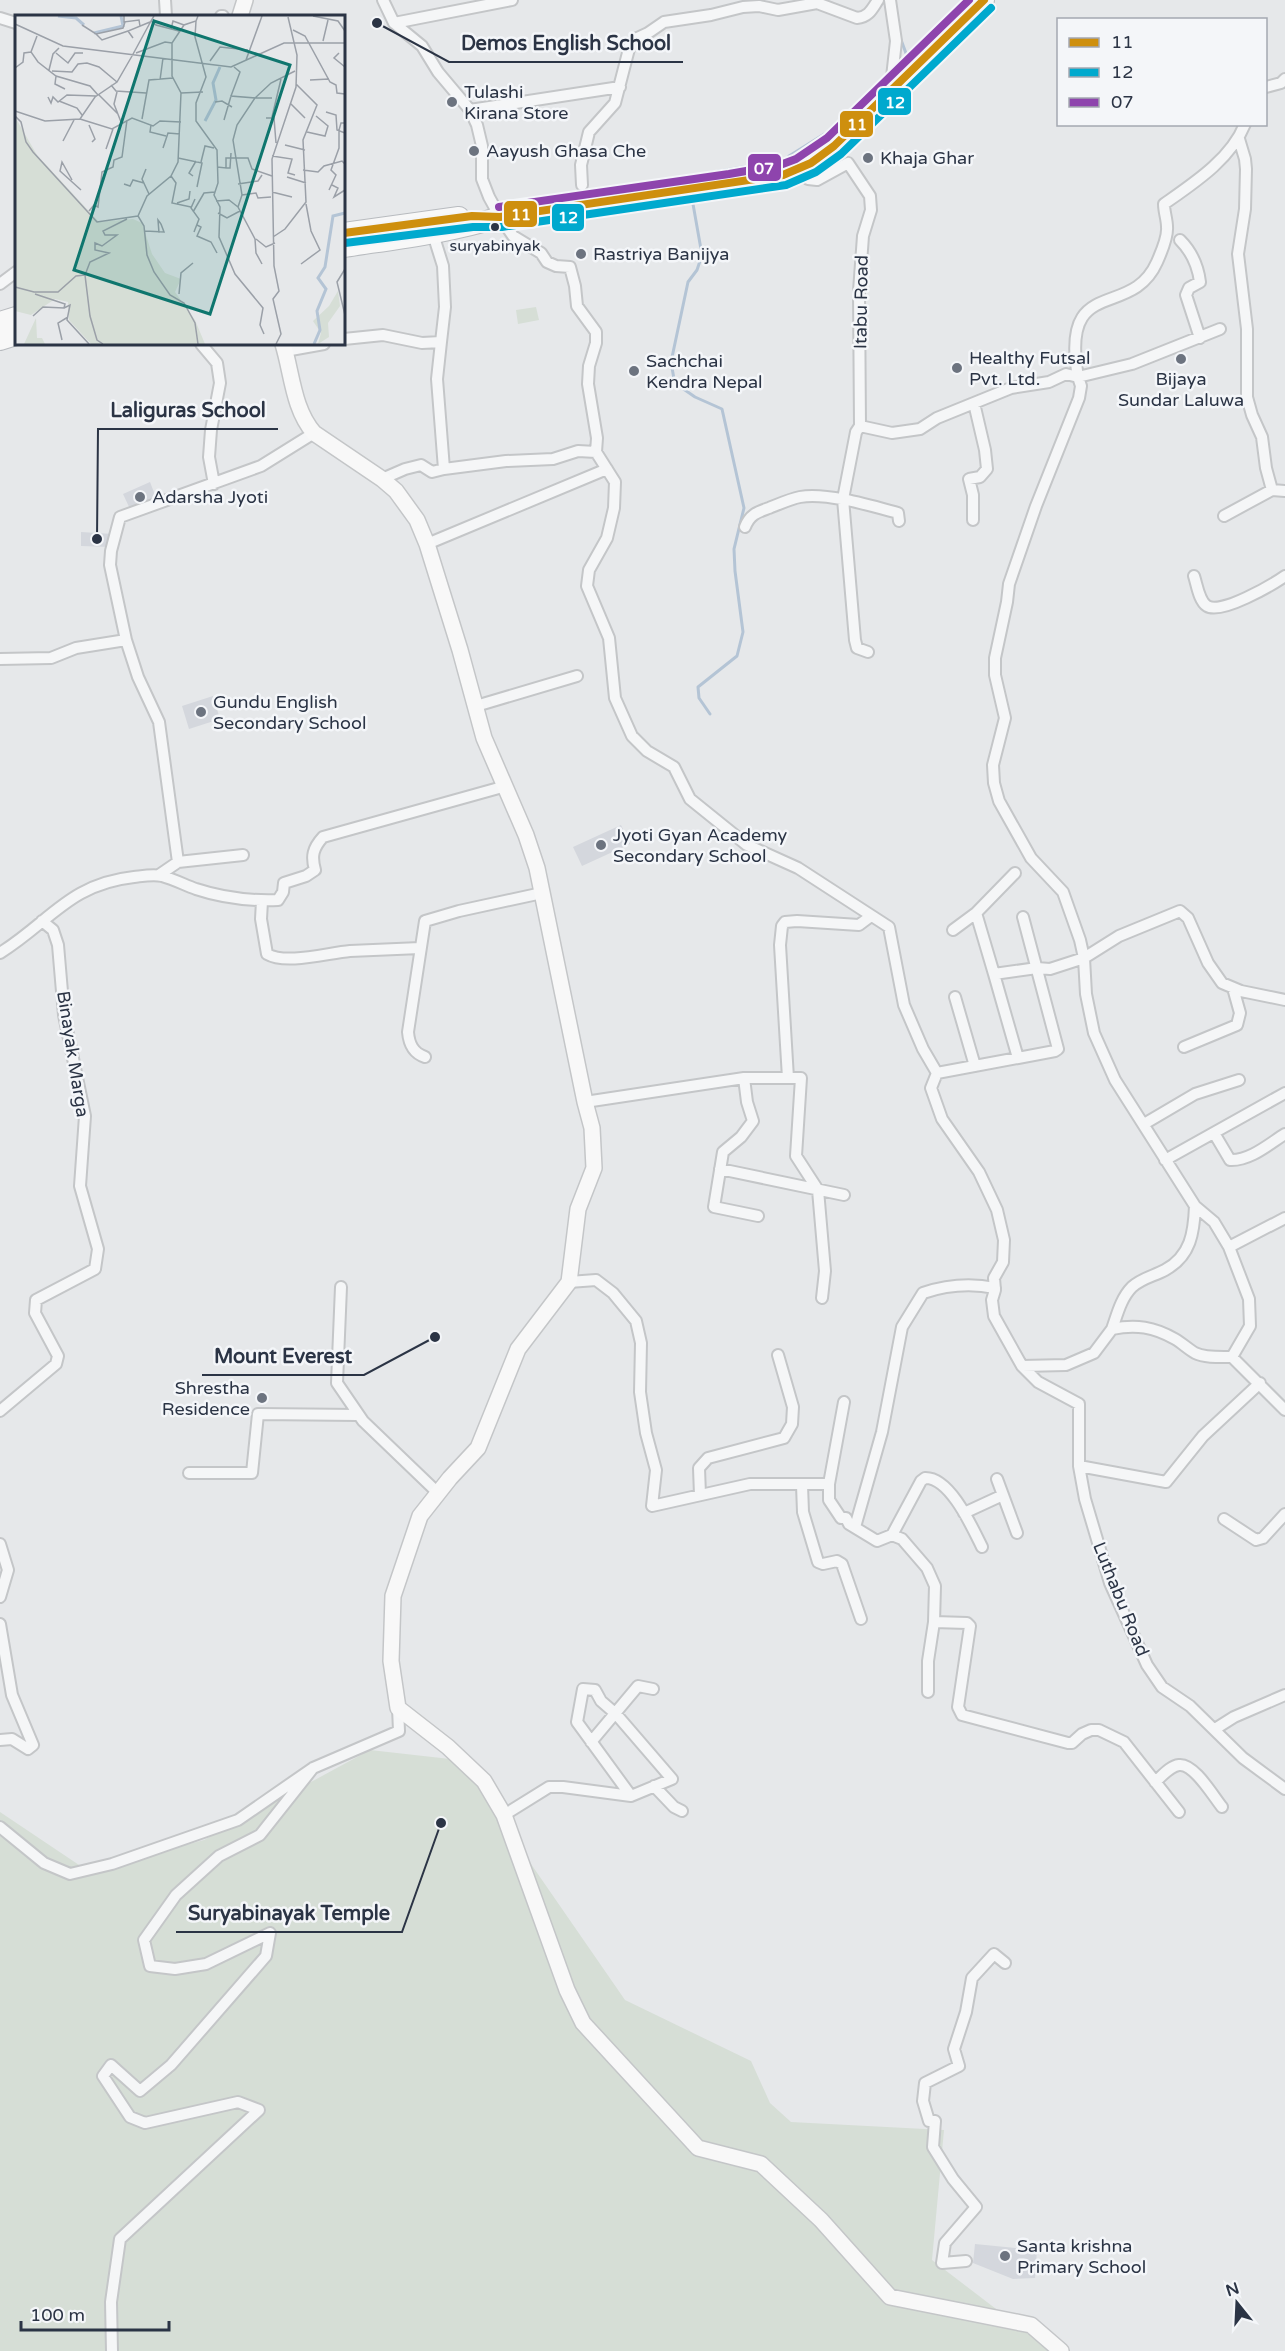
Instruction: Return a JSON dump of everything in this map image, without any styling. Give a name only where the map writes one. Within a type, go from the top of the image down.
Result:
[{"type":"highway","points":[[345,247],[433,234],[472,226],[500,217],[783,175],[801,168],[834,146],[984,0]]},
{"type":"highway","points":[[345,233],[472,216],[500,217]]},
{"type":"highway","points":[[0,322],[15,317]]},
{"type":"highway","points":[[0,340],[15,335]]},
{"type":"main road","points":[[240,15],[245,0]]},
{"type":"main road","points":[[284,347],[303,417],[314,433],[382,479],[406,504],[417,520],[427,544],[484,738],[526,835],[542,893],[592,1128],[594,1168],[578,1209],[569,1282],[518,1349],[478,1448],[420,1516],[393,1596],[391,1660],[398,1708],[448,1747],[484,1780],[504,1815],[567,1990],[583,2023],[698,2148],[761,2164],[821,2220],[890,2297],[1031,2325],[1061,2351]]},
{"type":"street","points":[[165,0],[166,15]]},
{"type":"street","points":[[382,0],[394,23],[422,46],[438,72],[470,110],[477,125],[482,146],[482,179],[500,217],[513,236],[541,253],[547,262],[556,266],[570,267],[577,306],[596,332],[588,384],[597,438],[596,452],[615,482],[614,508],[607,538],[589,570],[587,586],[609,638],[615,698],[632,736],[647,751],[674,767],[690,799],[747,845],[798,868],[889,927],[904,1005],[923,1050],[937,1073],[1058,1049],[1023,917]]},
{"type":"street","points":[[394,23],[512,0]]},
{"type":"street","points":[[582,185],[581,165],[589,132],[615,103],[621,87],[630,45],[635,39],[664,22],[718,14],[743,7],[759,6],[778,10],[817,3],[857,18],[870,13],[878,0]]},
{"type":"street","points":[[890,0],[896,41],[892,77],[899,84]]},
{"type":"street","points":[[0,18],[15,23]]},
{"type":"street","points":[[1267,87],[1281,83],[1285,79]]},
{"type":"street","points":[[470,110],[621,87]]},
{"type":"street","points":[[1232,1357],[1250,1326],[1249,1299],[1228,1247],[1214,1222],[1195,1206],[1115,1080],[1094,1033],[1086,994],[1084,958],[1063,892],[1031,858],[999,801],[994,783],[993,765],[1005,718],[995,675],[995,658],[1009,584],[1040,495],[1079,398],[1081,386],[1077,377],[1074,356],[1078,320],[1086,310],[1125,293],[1143,282],[1156,264],[1168,230],[1164,204],[1199,180],[1239,139],[1244,126]]},
{"type":"street","points":[[1239,139],[1246,169],[1245,209],[1238,254],[1247,329],[1247,396],[1252,415],[1262,437],[1272,490]]},
{"type":"street","name":"Itabu Road","points":[[801,168],[808,179],[817,180],[848,163],[870,196],[871,210],[863,236],[859,291],[860,426]]},
{"type":"street","points":[[433,234],[443,266],[445,307],[437,379],[444,469]]},
{"type":"street","points":[[1180,240],[1192,256],[1200,277],[1200,282],[1189,288],[1186,295],[1200,338]]},
{"type":"street","points":[[0,284],[15,273]]},
{"type":"street","points":[[868,652],[857,648],[855,640],[843,499],[856,432],[860,426],[892,433],[920,429],[937,418],[1011,388],[1049,382],[1066,374],[1077,377],[1132,364],[1220,329]]},
{"type":"street","points":[[345,339],[383,335],[422,343],[441,342]]},
{"type":"street","points":[[202,345],[217,363],[220,383],[211,430],[209,457],[214,484]]},
{"type":"street","points":[[284,347],[311,345]]},
{"type":"street","points":[[973,520],[973,495],[963,479],[980,477],[987,469],[974,403]]},
{"type":"street","points":[[178,862],[159,722],[138,676],[126,640],[110,565],[111,551],[120,517],[261,466],[314,433]]},
{"type":"street","points":[[382,479],[421,465],[432,472],[506,461],[553,459],[578,451],[596,452]]},
{"type":"street","points":[[427,544],[607,469]]},
{"type":"street","points":[[1224,516],[1272,490],[1285,491]]},
{"type":"street","points":[[745,527],[754,513],[801,496],[843,499],[898,513],[899,521]]},
{"type":"street","points":[[1194,576],[1204,603],[1215,609],[1235,602],[1285,576]]},
{"type":"street","points":[[0,659],[51,658],[76,648],[126,640]]},
{"type":"street","points":[[476,706],[577,676]]},
{"type":"street","points":[[0,953],[22,940],[42,921],[82,891],[131,878],[159,875],[214,894],[262,901],[278,900],[283,892],[284,883],[306,876],[315,870],[312,859],[315,846],[323,837],[506,786]]},
{"type":"street","points":[[159,875],[178,862],[243,855]]},
{"type":"street","points":[[953,930],[976,913],[1015,873]]},
{"type":"street","points":[[425,1057],[412,1049],[408,1041],[408,1032],[425,921],[459,911],[542,893]]},
{"type":"street","points":[[262,901],[261,919],[267,954],[273,957],[288,958],[420,948]]},
{"type":"street","points":[[994,974],[1037,968],[1050,969],[1084,958],[1119,936],[1180,911],[1188,918],[1208,963],[1222,983],[1233,988],[1285,1000]]},
{"type":"street","points":[[976,913],[1018,1058]]},
{"type":"street","points":[[788,1078],[780,945],[782,926],[785,922],[797,921],[859,925],[871,916]]},
{"type":"street","name":"Binayak Marga","points":[[0,1411],[57,1364],[58,1356],[35,1313],[36,1300],[95,1269],[98,1249],[80,1186],[85,1116],[64,1015],[58,945],[52,930],[42,921]]},
{"type":"street","points":[[1184,1047],[1237,1025],[1240,1013],[1233,988]]},
{"type":"street","points":[[955,998],[975,1066]]},
{"type":"street","name":"Luthabu Road","points":[[937,1073],[931,1088],[942,1119],[979,1172],[997,1210],[1004,1240],[1003,1262],[994,1278],[992,1300],[994,1316],[1022,1366],[1038,1382],[1079,1404],[1079,1466],[1084,1499],[1110,1583],[1147,1665],[1162,1687],[1190,1706],[1243,1758],[1285,1789]]},
{"type":"street","points":[[585,1102],[744,1078],[801,1078],[796,1156],[818,1190],[825,1271],[822,1298]]},
{"type":"street","points":[[744,1078],[747,1102],[753,1121],[741,1137],[723,1152],[714,1206],[758,1216]]},
{"type":"street","points":[[1144,1124],[1195,1094],[1239,1080]]},
{"type":"street","points":[[1165,1160],[1285,1093]]},
{"type":"street","points":[[1214,1133],[1230,1160],[1236,1161],[1249,1157],[1285,1134]]},
{"type":"street","points":[[720,1169],[843,1195]]},
{"type":"street","points":[[1022,1366],[1065,1365],[1094,1353],[1112,1329],[1123,1299],[1133,1286],[1165,1270],[1186,1252],[1194,1233],[1195,1206]]},
{"type":"street","points":[[1228,1247],[1285,1218]]},
{"type":"street","points":[[569,1282],[596,1280],[613,1293],[636,1321],[641,1342],[640,1392],[646,1433],[656,1470],[652,1506],[750,1484],[829,1484]]},
{"type":"street","points":[[855,1527],[882,1432],[902,1327],[923,1293],[960,1285],[976,1284],[994,1288]]},
{"type":"street","points":[[341,1287],[337,1383],[358,1415],[438,1493]]},
{"type":"street","points":[[1112,1329],[1132,1325],[1158,1331],[1174,1338],[1196,1354],[1232,1357],[1285,1410]]},
{"type":"street","points":[[700,1495],[699,1468],[708,1458],[784,1438],[792,1424],[793,1407],[778,1354]]},
{"type":"street","points":[[1079,1466],[1166,1482],[1203,1436],[1260,1383]]},
{"type":"street","points":[[844,1402],[829,1484],[829,1500],[835,1512],[876,1541],[892,1535],[925,1478],[932,1478],[940,1483],[960,1505],[982,1547]]},
{"type":"street","points":[[189,1473],[252,1473],[258,1414],[358,1415]]},
{"type":"street","points":[[997,1479],[1017,1533]]},
{"type":"street","points":[[802,1485],[803,1512],[818,1562],[823,1564],[837,1561],[842,1564],[861,1618]]},
{"type":"street","points":[[964,1513],[1003,1495]]},
{"type":"street","points":[[1224,1519],[1256,1540],[1263,1538],[1285,1514]]},
{"type":"street","points":[[892,1535],[902,1539],[927,1568],[935,1586],[934,1622],[928,1661],[928,1692]]},
{"type":"street","points":[[0,1544],[8,1570],[0,1597]]},
{"type":"street","points":[[934,1622],[967,1623],[970,1626],[958,1707],[962,1715],[1068,1743],[1072,1743],[1091,1730],[1100,1730],[1124,1742],[1179,1812]]},
{"type":"street","points":[[0,1624],[12,1695],[33,1745],[28,1749],[12,1739],[0,1740]]},
{"type":"street","points":[[591,1742],[638,1686],[653,1689]]},
{"type":"street","points":[[504,1815],[549,1787],[631,1796],[672,1779],[616,1714],[601,1701],[595,1690],[583,1689],[577,1722],[631,1796]]},
{"type":"street","points":[[1215,1729],[1234,1717],[1285,1695]]},
{"type":"street","points":[[0,1827],[44,1863],[70,1874],[112,1864],[238,1820],[313,1768],[399,1731],[398,1708]]},
{"type":"street","points":[[1155,1782],[1170,1769],[1178,1765],[1187,1766],[1222,1807]]},
{"type":"street","points":[[112,2351],[111,2302],[120,2239],[260,2110],[238,2102],[145,2123],[130,2117],[103,2076],[111,2065],[140,2091],[171,2066],[266,1956],[270,1933],[206,1964],[175,1969],[150,1966],[144,1940],[176,1895],[219,1856],[260,1835],[313,1768]]},
{"type":"street","points":[[654,1786],[674,1807],[682,1811]]},
{"type":"street","points":[[966,2261],[942,2263],[945,2243],[976,2207],[953,2179],[933,2147],[935,2121],[929,2121],[923,2101],[925,2083],[959,2066],[954,2049],[966,2012],[972,1978],[994,1954],[1005,1963]]},
{"type":"shaded area","points":[[536,307],[539,320],[518,324],[516,310]]},
{"type":"shaded area","name":"Adarsha Jyoti","points":[[150,482],[157,500],[131,511],[123,494]]},
{"type":"shaded area","points":[[81,532],[113,534],[110,547],[81,546]]},
{"type":"shaded area","name":"Gundu English Secondary School","points":[[213,696],[220,719],[189,729],[182,706]]},
{"type":"shaded area","name":"Jyoti Gyan Academy Secondary School","points":[[621,825],[630,844],[582,866],[573,847]]},
{"type":"shaded area","points":[[370,1750],[459,1760],[625,2000],[751,2061],[770,2103],[791,2122],[944,2130],[932,2260],[1051,2351],[0,2351],[0,1812],[88,1871],[204,1840]]},
{"type":"shaded area","name":"Santa krishna Primary School","points":[[975,2244],[1037,2250],[1035,2278],[1013,2279],[973,2263]]},
{"type":"waterway","points":[[897,67],[907,56],[900,37]]},
{"type":"waterway","points":[[789,156],[826,133],[881,80]]},
{"type":"waterway","points":[[691,176],[772,162]]},
{"type":"waterway","points":[[693,204],[702,255],[697,270],[688,282],[671,362],[674,379],[682,388],[695,397],[722,409],[744,508],[734,549],[743,632],[737,656],[698,687],[699,698],[710,714]]},
{"type":"transit line","name":"07","points":[[499,207],[729,174],[780,165],[796,159],[827,138],[969,0]]},
{"type":"transit line","name":"11","points":[[345,233],[472,216],[500,217],[783,175],[811,163],[834,146],[984,0]]},
{"type":"transit line","name":"12","points":[[345,243],[473,227],[502,227],[786,185],[816,172],[841,154],[991,8]]},
{"type":"place","name":"Demos English School","points":[[377,23]]},
{"type":"place","name":"Tulashi Kirana Store","points":[[452,102]]},
{"type":"place","name":"Aayush Ghasa Che","points":[[474,151]]},
{"type":"place","name":"Khaja Ghar","points":[[868,158]]},
{"type":"place","name":"suryabinyak","points":[[495,227]]},
{"type":"place","name":"Rastriya Banijya","points":[[581,254]]},
{"type":"place","name":"Bijaya Sundar Laluwa","points":[[1181,359]]},
{"type":"place","name":"Healthy Futsal Pvt. Ltd.","points":[[957,368]]},
{"type":"place","name":"Sachchai Kendra Nepal","points":[[634,371]]},
{"type":"place","name":"Adarsha Jyoti","points":[[140,497]]},
{"type":"place","name":"Laliguras School","points":[[97,539]]},
{"type":"place","name":"Gundu English Secondary School","points":[[201,712]]},
{"type":"place","name":"Jyoti Gyan Academy Secondary School","points":[[601,845]]},
{"type":"place","name":"Mount Everest","points":[[435,1337]]},
{"type":"place","name":"Shrestha Residence","points":[[262,1398]]},
{"type":"place","name":"Suryabinayak Temple","points":[[441,1823]]},
{"type":"place","name":"Santa krishna Primary School","points":[[1005,2256]]}]
